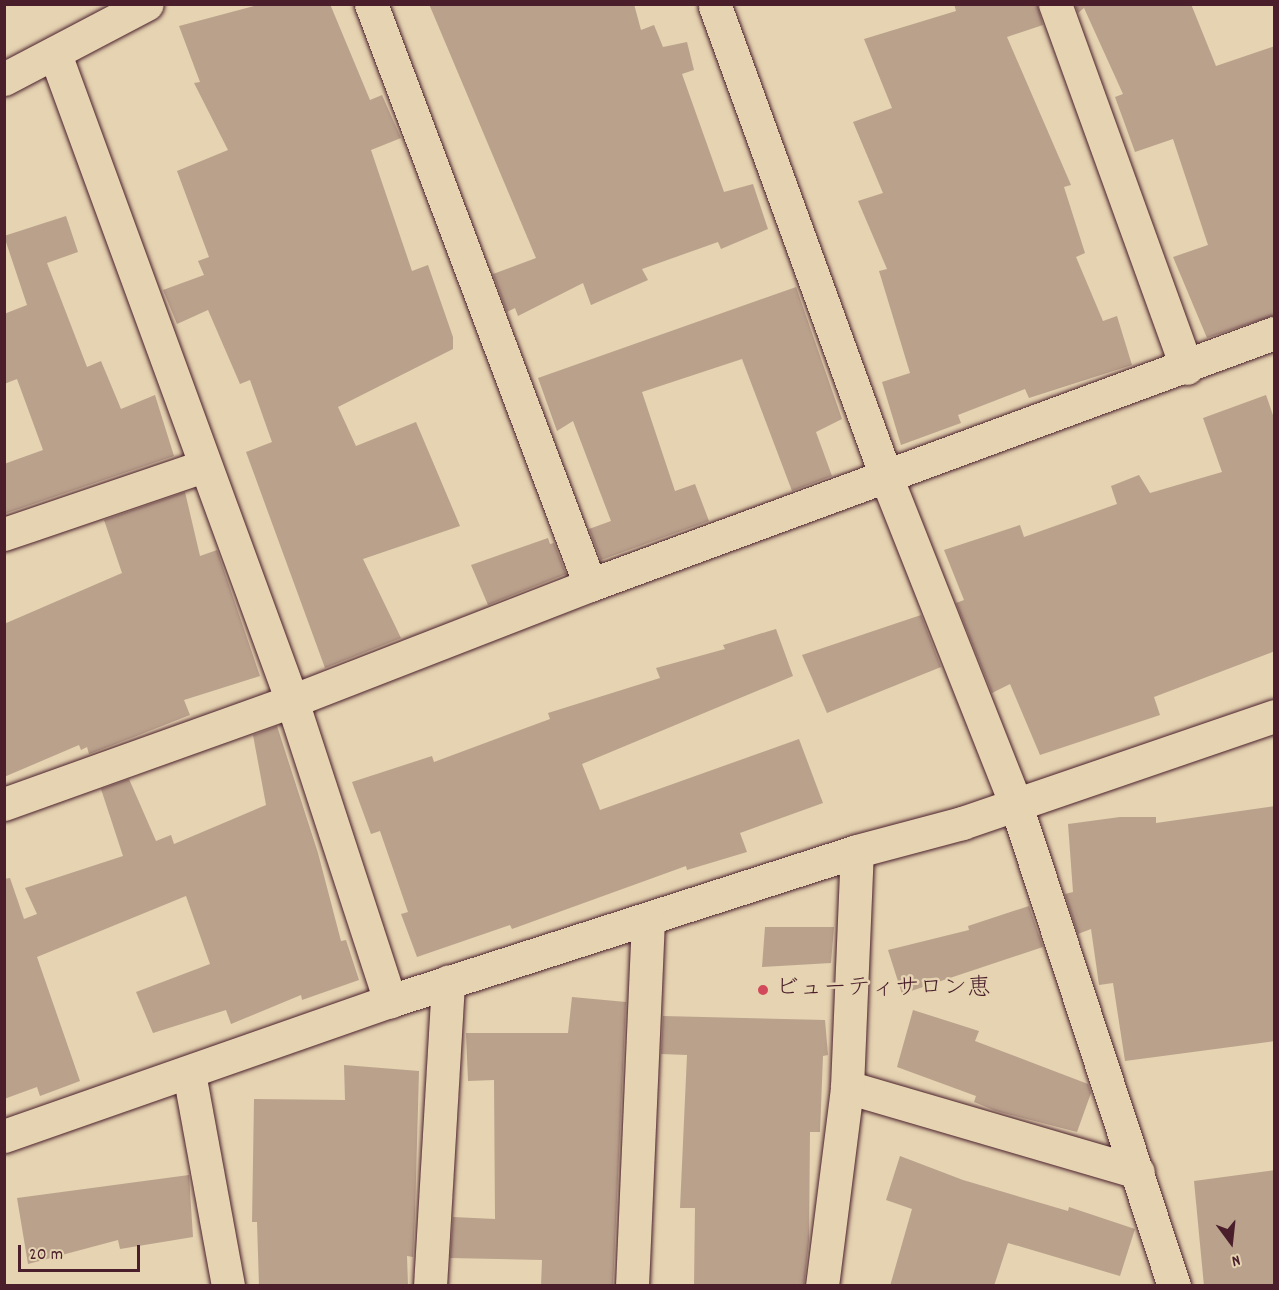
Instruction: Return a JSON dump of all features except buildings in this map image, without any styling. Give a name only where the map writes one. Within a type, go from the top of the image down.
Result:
[{"type":"street","points":[[4,79],[147,4]]},
{"type":"street","points":[[371,4],[590,585]]},
{"type":"street","points":[[1055,4],[1187,368]]},
{"type":"street","points":[[716,5],[887,479],[1016,805],[1174,1286]]},
{"type":"street","points":[[55,54],[204,466],[292,701],[390,1001]]},
{"type":"street","points":[[4,804],[292,701],[590,585],[887,479],[1275,333]]},
{"type":"street","points":[[4,534],[204,466]]},
{"type":"street","points":[[4,1136],[390,1001],[648,921],[857,851],[1016,805],[1275,716]]},
{"type":"street","points":[[822,1286],[847,1087],[857,851]]},
{"type":"street","points":[[632,1286],[648,921]]},
{"type":"street","points":[[430,1286],[448,982]]},
{"type":"street","points":[[189,1072],[228,1286]]},
{"type":"street","points":[[847,1087],[1138,1172]]},
{"type":"place","name":"ビューティサロン恵","points":[[763,990]]}]
